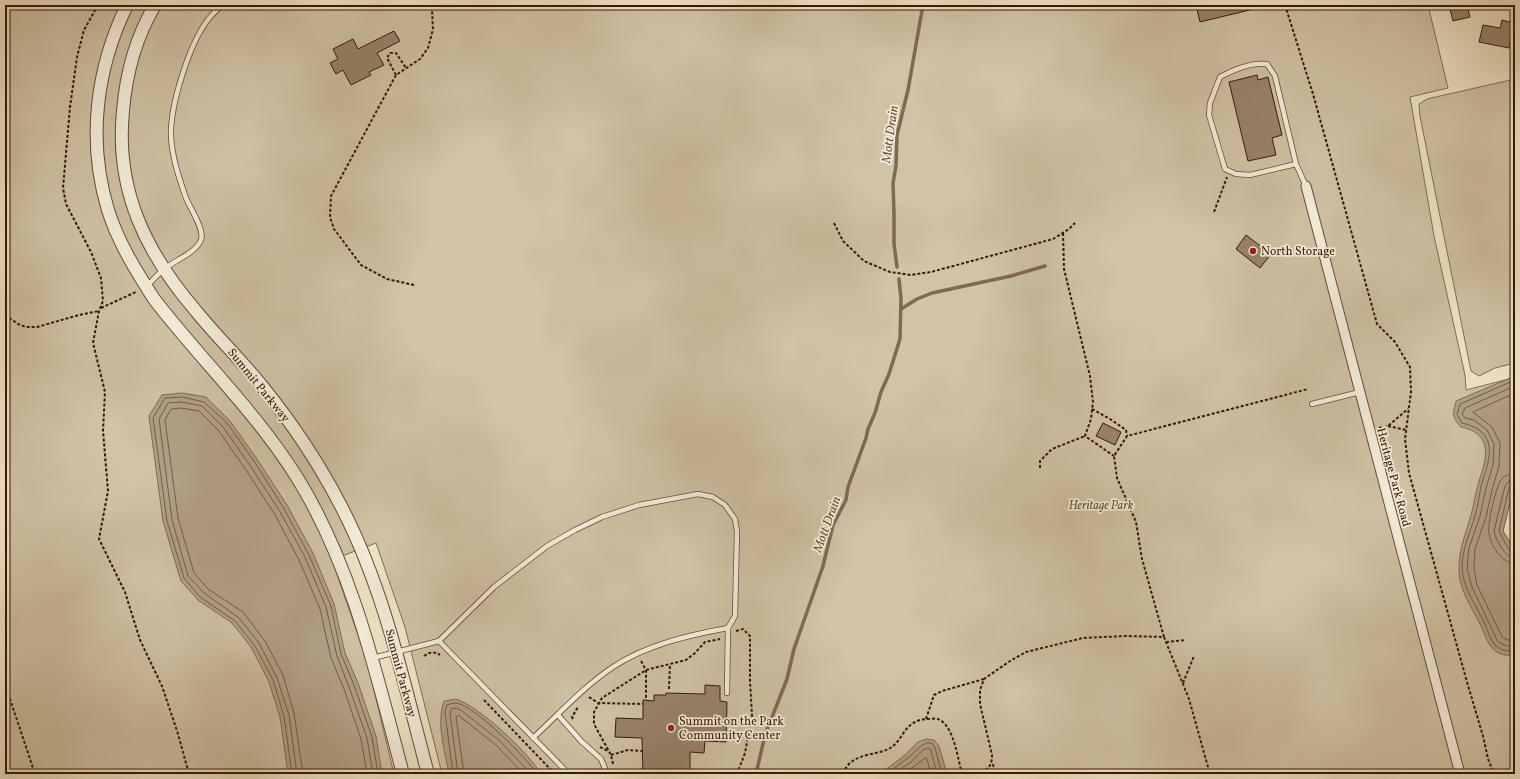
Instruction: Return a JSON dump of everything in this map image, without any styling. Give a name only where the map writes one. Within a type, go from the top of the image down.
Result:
[{"type":"street","name":"Summit Parkway","points":[[127,5],[119,21],[108,52],[100,83],[97,113],[97,149],[101,180],[108,210],[123,247],[146,287],[167,315],[260,425],[298,479],[322,521],[340,562],[372,658],[403,774]]},
{"type":"street","name":"Summit Parkway","points":[[156,5],[142,31],[130,65],[124,94],[122,124],[123,155],[127,185],[135,214],[149,245],[164,269],[195,310],[273,400],[318,465],[342,508],[362,550],[378,592],[396,652],[428,774]]},
{"type":"street","name":"Heritage Park Road","points":[[1306,186],[1460,774]]},
{"type":"lane","points":[[146,287],[164,269],[186,255],[198,245],[202,239],[202,231],[187,200],[176,169],[171,135],[172,120],[180,78],[207,21],[222,5]]},
{"type":"lane","points":[[1296,164],[1250,175],[1236,174],[1225,168],[1209,115],[1210,103],[1220,77],[1229,72],[1260,63],[1267,64],[1275,76],[1296,164],[1306,186]]},
{"type":"lane","points":[[1312,404],[1360,392]]},
{"type":"lane","points":[[372,658],[439,641],[494,587],[547,546],[575,530],[602,517],[639,505],[698,494],[713,497],[725,505],[735,520],[737,531],[735,616],[728,628],[727,693]]},
{"type":"lane","points":[[533,738],[588,686],[614,667],[638,654],[673,641],[728,628]]},
{"type":"lane","points":[[439,641],[564,769],[567,774]]},
{"type":"lane","points":[[558,715],[581,741],[601,759],[606,771],[605,774]]},
{"type":"path","points":[[98,5],[84,30],[77,56],[70,107],[63,188],[66,204],[91,252],[101,278],[103,301],[99,311],[93,343],[105,392],[103,431],[108,490],[99,539],[125,592],[140,640],[162,686],[178,734],[189,774]]},
{"type":"path","points":[[422,5],[432,9]]},
{"type":"path","points":[[414,285],[387,278],[362,266],[334,229],[330,216],[331,196],[396,75],[420,59],[428,48],[433,29],[432,9],[436,5]]},
{"type":"path","points":[[1285,5],[1313,94],[1377,324],[1396,342],[1410,367],[1411,392],[1405,439],[1409,473],[1483,736],[1488,759],[1494,773],[1496,774]]},
{"type":"path","points":[[396,75],[387,58],[390,53],[396,53],[406,68]]},
{"type":"path","points":[[1214,212],[1230,171]]},
{"type":"path","points":[[834,223],[843,241],[864,261],[890,272],[911,275],[931,272],[1053,239],[1075,223]]},
{"type":"path","points":[[1040,468],[1040,460],[1052,449],[1085,436],[1091,419],[1093,402],[1090,376],[1064,269],[1063,233]]},
{"type":"path","points":[[101,308],[146,287]]},
{"type":"path","points":[[5,316],[22,325],[37,327],[99,311]]},
{"type":"path","points":[[1210,774],[1189,699],[1164,637],[1142,558],[1136,522],[1117,478],[1114,456],[1127,436],[1308,389]]},
{"type":"path","points":[[1092,409],[1126,430],[1127,436]]},
{"type":"path","points":[[1388,426],[1408,409]]},
{"type":"path","points":[[1370,430],[1388,426],[1406,430]]},
{"type":"path","points":[[1085,436],[1114,456]]},
{"type":"path","points":[[613,769],[609,751],[594,724],[594,712],[602,698],[646,670],[686,660],[705,642],[719,639],[734,631],[743,629],[750,636],[752,715],[745,753],[738,774]]},
{"type":"path","points":[[926,719],[934,695],[942,691],[984,679],[1026,652],[1083,638],[1125,636],[1164,637]]},
{"type":"path","points":[[1166,642],[1186,640]]},
{"type":"path","points":[[424,656],[428,653],[435,652],[440,654],[445,660]]},
{"type":"path","points":[[638,654],[646,670],[646,700]]},
{"type":"path","points":[[1183,683],[1194,656]]},
{"type":"path","points":[[669,689],[670,664]]},
{"type":"path","points":[[984,679],[980,690],[980,704],[992,755],[992,763],[996,774]]},
{"type":"path","points":[[5,684],[35,774]]},
{"type":"path","points":[[585,701],[590,697],[598,703],[643,704]]},
{"type":"path","points":[[484,700],[555,774]]},
{"type":"path","points":[[574,722],[572,717],[576,709],[581,705]]},
{"type":"path","points":[[843,774],[846,767],[856,760],[892,746],[911,724],[923,719],[938,719],[946,725],[952,735],[962,774]]},
{"type":"path","points":[[598,745],[609,751]]},
{"type":"path","points":[[611,756],[628,750],[642,751]]},
{"type":"path","points":[[976,774],[987,770],[992,763]]},
{"type":"green space","name":"Heritage Park","points":[[5,5],[1428,5],[1448,88],[1410,97],[1434,236],[1465,375],[1466,390],[1509,379],[1515,376],[1515,482],[1503,531],[1515,551],[1515,774],[442,774],[405,627],[376,543],[332,560],[367,661],[394,774],[5,774]]},
{"type":"green space","points":[[1515,79],[1515,363],[1495,368],[1479,376],[1471,371],[1420,116],[1419,104],[1427,99]]},
{"type":"water","points":[[1515,376],[1515,482],[1503,531],[1515,551],[1515,654],[1504,655],[1495,651],[1489,643],[1468,602],[1459,577],[1460,554],[1486,454],[1484,443],[1478,434],[1472,430],[1461,427],[1454,417],[1454,412],[1456,401]]},
{"type":"water","points":[[182,393],[206,397],[230,421],[287,505],[313,553],[334,604],[345,653],[358,683],[376,736],[382,774],[288,774],[280,717],[269,682],[251,647],[232,623],[198,600],[181,581],[163,521],[149,416],[162,395]]},
{"type":"water","points":[[456,699],[478,711],[503,731],[525,754],[541,774],[449,774],[442,738],[441,719],[444,701]]},
{"type":"water","points":[[926,739],[934,740],[939,746],[947,774],[880,774],[905,755],[918,742]]},
{"type":"building","points":[[1196,5],[1257,5],[1258,8],[1200,22]]},
{"type":"building","points":[[1449,5],[1467,5],[1470,17],[1453,21]]},
{"type":"building","points":[[1502,20],[1514,23],[1509,48],[1479,42],[1483,25],[1500,28]]},
{"type":"building","points":[[394,31],[400,41],[377,53],[384,65],[369,72],[371,75],[351,85],[343,70],[336,74],[330,63],[338,59],[333,49],[353,39],[358,49]]},
{"type":"building","points":[[1257,75],[1258,80],[1268,77],[1282,135],[1272,138],[1276,155],[1248,161],[1229,82]]},
{"type":"building","name":"North Storage","points":[[1246,235],[1271,254],[1260,268],[1236,249]]},
{"type":"building","points":[[1103,423],[1121,432],[1115,445],[1096,436]]},
{"type":"building","name":"Summit on the Park Community Center","points":[[705,685],[720,686],[720,701],[727,702],[726,742],[705,741],[704,753],[690,752],[690,770],[687,770],[687,774],[643,774],[642,738],[615,737],[616,718],[643,719],[643,700],[654,701],[654,695],[666,695],[666,693],[705,694]]},
{"type":"waterway","name":"Mott Drain","points":[[897,267],[894,244],[893,183],[896,166],[897,135],[908,90],[923,5]]},
{"type":"waterway","points":[[901,309],[917,299],[932,293],[1011,276],[1045,266]]},
{"type":"waterway","name":"Mott Drain","points":[[756,774],[765,735],[787,679],[794,649],[823,566],[833,525],[846,500],[848,487],[875,413],[881,392],[889,374],[900,339],[901,299],[899,279]]},
{"type":"place","name":"North Storage","points":[[1253,251]]},
{"type":"place","name":"Summit on the Park Community Center","points":[[671,728]]}]
